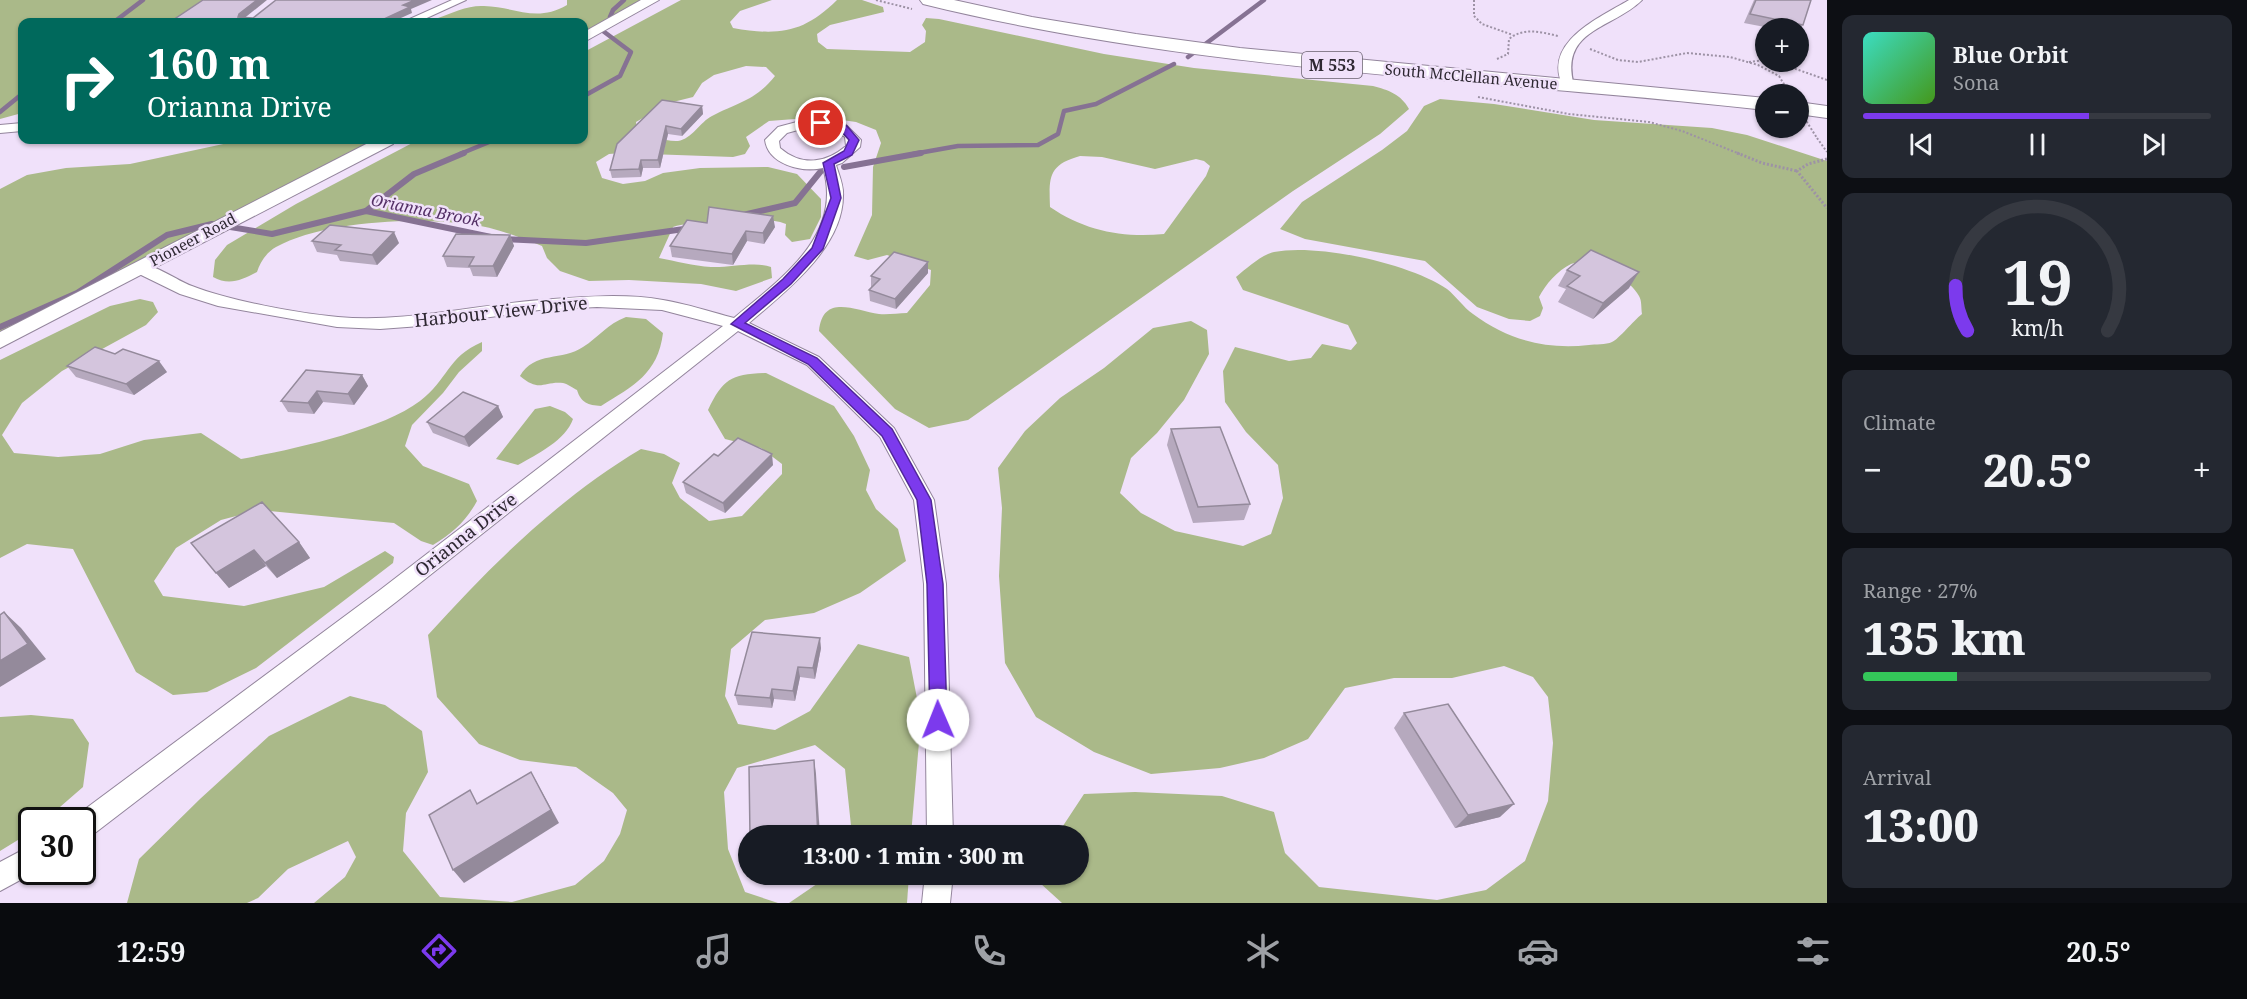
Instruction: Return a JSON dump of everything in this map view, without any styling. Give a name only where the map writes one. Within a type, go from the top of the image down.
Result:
[{"type":"main road","name":"South McClellan Avenue","points":[[929,0],[1067,29],[1210,51],[1755,103]]},
{"type":"main road","points":[[1809,110],[1827,112]]},
{"type":"street","points":[[419,18],[461,0]]},
{"type":"street","points":[[588,36],[652,0]]},
{"type":"street","points":[[1568,85],[1562,70],[1564,55],[1572,42],[1637,0]]},
{"type":"street","points":[[821,123],[843,128],[854,140],[853,147],[840,159],[828,163],[814,165],[787,161],[771,150],[771,143],[775,136],[795,125],[821,123]]},
{"type":"street","points":[[0,129],[18,127]]},
{"type":"street","name":"Pioneer Road","points":[[0,341],[379,144]]},
{"type":"street","name":"Orianna Drive","points":[[96,816],[388,596],[737,324],[787,281],[817,249],[828,223],[836,198],[828,163]]},
{"type":"street","name":"Harbour View Drive","points":[[139,268],[186,290],[224,302],[337,322],[380,324],[434,321],[539,305],[597,302],[662,305],[737,324],[813,361],[888,433],[924,500],[935,584],[940,825]]},
{"type":"street","points":[[0,878],[18,867]]},
{"type":"street","points":[[936,903],[938,885]]},
{"type":"path","points":[[1474,0],[1474,16],[1482,24],[1513,35],[1533,31],[1556,35],[1618,60],[1638,63],[1687,53],[1708,53],[1748,63],[1779,76],[1785,84]]},
{"type":"path","points":[[1489,59],[1500,59],[1508,54],[1507,45],[1513,35]]},
{"type":"path","points":[[1748,63],[1755,62]]},
{"type":"path","points":[[1804,72],[1827,80]]},
{"type":"path","points":[[1478,97],[1569,114],[1649,122],[1682,131],[1762,163],[1797,171],[1827,208]]},
{"type":"path","points":[[1809,125],[1827,152]]},
{"type":"path","points":[[1797,171],[1808,164],[1827,159]]},
{"type":"green space","points":[[0,0],[211,0],[182,18],[18,18],[18,114],[0,119]]},
{"type":"green space","points":[[567,0],[643,0],[588,30],[588,18],[438,18],[472,7],[484,6],[526,13],[545,13],[567,5]]},
{"type":"green space","points":[[681,0],[772,0],[740,11],[730,22],[733,28],[764,32],[790,29],[801,25],[825,11],[837,0],[862,0],[883,7],[884,12],[830,25],[817,34],[818,42],[827,49],[910,52],[925,42],[926,31],[922,25],[926,18],[939,19],[1104,54],[1194,68],[1373,86],[1398,96],[1409,109],[1380,134],[1293,191],[968,420],[929,428],[895,409],[819,331],[822,319],[833,308],[851,308],[882,314],[907,313],[930,285],[931,270],[887,255],[868,260],[854,256],[872,215],[873,167],[881,143],[876,130],[856,122],[821,117],[769,121],[746,137],[750,146],[745,154],[733,157],[621,153],[609,154],[596,162],[602,178],[623,184],[645,181],[663,173],[700,168],[768,167],[797,174],[821,199],[821,217],[810,239],[792,242],[785,235],[786,224],[768,220],[715,226],[673,227],[659,258],[711,267],[765,265],[771,267],[772,278],[736,291],[701,284],[629,280],[589,281],[560,271],[547,258],[542,246],[514,235],[477,225],[422,221],[370,223],[318,231],[276,247],[264,258],[257,272],[246,277],[235,281],[225,281],[213,277],[215,260],[227,245],[296,204],[410,144],[588,144],[588,50]],"holes":[[[746,66],[766,67],[775,76],[761,91],[712,116],[683,140],[668,140],[637,131],[636,122],[669,103],[693,97],[702,83],[714,75]],[[1080,156],[1102,157],[1155,169],[1196,159],[1210,166],[1206,176],[1164,234],[1119,234],[1077,222],[1050,207],[1051,180],[1056,168]]]},
{"type":"green space","points":[[1440,99],[1494,104],[1594,120],[1712,128],[1747,135],[1827,161],[1827,903],[1062,903],[1042,885],[1089,885],[1089,825],[1064,825],[1084,794],[1135,792],[1222,796],[1274,812],[1285,853],[1319,887],[1437,900],[1486,890],[1525,861],[1548,801],[1553,743],[1548,697],[1533,677],[1504,666],[1452,678],[1394,678],[1345,688],[1308,739],[1264,758],[1220,768],[1151,774],[1094,752],[1036,717],[1005,663],[999,576],[1002,508],[998,468],[1025,431],[1060,398],[1104,368],[1153,328],[1191,321],[1207,330],[1209,354],[1184,400],[1157,433],[1131,458],[1120,493],[1141,513],[1175,531],[1243,546],[1271,534],[1283,498],[1278,465],[1246,432],[1225,402],[1223,371],[1235,347],[1289,361],[1311,358],[1322,344],[1351,350],[1357,343],[1348,325],[1243,290],[1236,277],[1264,256],[1274,252],[1314,250],[1363,258],[1411,271],[1447,289],[1469,311],[1500,331],[1543,344],[1573,346],[1610,343],[1642,314],[1640,298],[1627,282],[1609,270],[1589,263],[1571,264],[1552,278],[1539,297],[1543,308],[1540,316],[1530,321],[1509,319],[1477,307],[1425,261],[1305,239],[1280,229],[1302,202],[1407,131],[1424,106]]},
{"type":"green space","points":[[223,144],[369,144],[0,335],[0,189],[27,175],[66,168],[130,164]]},
{"type":"green space","points":[[140,299],[153,302],[158,312],[146,325],[62,371],[22,403],[2,435],[14,453],[58,457],[100,454],[144,440],[201,433],[241,459],[309,445],[359,430],[403,412],[429,393],[461,355],[482,342],[482,351],[459,372],[443,393],[412,425],[405,446],[423,466],[469,484],[477,501],[464,521],[433,545],[421,541],[394,523],[259,510],[221,520],[176,548],[154,581],[163,596],[244,606],[324,587],[385,551],[394,557],[393,563],[256,668],[207,692],[173,695],[136,672],[73,549],[27,544],[0,558],[0,360],[110,306]]},
{"type":"green space","points":[[626,317],[646,319],[663,333],[660,347],[650,369],[642,377],[601,406],[586,403],[577,390],[565,384],[537,385],[520,376],[533,363],[583,347],[614,323]]},
{"type":"green space","points":[[766,373],[834,406],[854,436],[870,470],[866,490],[876,509],[898,529],[906,561],[860,593],[814,613],[765,620],[731,649],[725,696],[738,724],[775,730],[810,711],[858,644],[909,657],[921,719],[912,825],[851,825],[845,769],[815,745],[737,768],[724,792],[728,849],[738,874],[738,885],[742,885],[745,892],[778,903],[314,903],[345,877],[356,857],[348,841],[288,869],[258,898],[247,903],[127,903],[139,859],[200,799],[269,736],[350,696],[385,705],[422,731],[428,772],[406,813],[403,851],[440,897],[512,902],[575,885],[604,861],[620,834],[627,810],[613,793],[576,767],[520,760],[479,744],[437,697],[428,635],[476,583],[555,510],[582,488],[641,449],[664,454],[680,463],[672,483],[680,498],[709,521],[742,516],[782,474],[782,464],[761,448],[725,439],[708,410],[718,391],[724,385],[744,375]]},
{"type":"green space","points":[[550,406],[565,412],[573,419],[558,440],[518,465],[496,459],[535,409]]},
{"type":"green space","points":[[31,715],[73,719],[89,743],[83,787],[60,807],[18,807],[18,840],[0,851],[0,717]]},
{"type":"green space","points":[[815,885],[908,885],[907,903],[789,903]]},
{"type":"building","points":[[203,0],[257,0],[238,17],[253,18],[176,18]]},
{"type":"building","points":[[276,0],[415,0],[403,5],[410,7],[386,18],[253,18]]},
{"type":"building","points":[[1756,0],[1811,0],[1805,18],[1769,18],[1750,14]]},
{"type":"building","points":[[662,100],[702,106],[681,129],[666,126],[658,160],[641,160],[639,169],[610,170],[617,144]]},
{"type":"building","points":[[709,207],[773,216],[763,233],[746,231],[732,254],[670,246],[687,220],[707,223]]},
{"type":"building","points":[[330,225],[394,232],[372,255],[335,250],[341,245],[312,241]]},
{"type":"building","points":[[456,234],[510,235],[493,266],[469,266],[474,257],[443,256]]},
{"type":"building","points":[[1591,250],[1639,272],[1603,303],[1567,286],[1580,276],[1567,270]]},
{"type":"building","points":[[894,252],[928,262],[895,299],[869,290],[880,279],[871,276]]},
{"type":"building","points":[[95,347],[115,354],[123,349],[159,361],[126,384],[67,366]]},
{"type":"building","points":[[306,370],[362,375],[348,394],[317,391],[308,403],[281,401]]},
{"type":"building","points":[[463,392],[498,406],[464,437],[427,422]]},
{"type":"building","points":[[1220,427],[1250,504],[1198,507],[1171,429]]},
{"type":"building","points":[[738,438],[772,454],[723,503],[683,482],[714,454],[718,456]]},
{"type":"building","points":[[262,502],[299,542],[265,563],[254,550],[216,573],[191,543]]},
{"type":"building","points":[[4,612],[28,644],[0,661],[0,615]]},
{"type":"building","points":[[752,632],[820,638],[813,668],[798,667],[793,691],[772,689],[770,698],[735,695]]},
{"type":"building","points":[[1448,704],[1514,804],[1468,815],[1404,713]]},
{"type":"building","points":[[814,760],[817,825],[750,825],[749,767]]},
{"type":"building","points":[[531,772],[551,810],[453,870],[429,815],[470,790],[477,804]]},
{"type":"waterway","points":[[119,18],[143,0]]},
{"type":"waterway","points":[[610,17],[613,10],[624,0]]},
{"type":"waterway","name":"Orianna Brook","points":[[1188,57],[1264,0]]},
{"type":"waterway","points":[[588,94],[620,76],[631,52],[603,31]]},
{"type":"waterway","name":"Orianna Brook","points":[[913,154],[958,146],[1038,145],[1058,134],[1064,111],[1096,104],[1174,64]]},
{"type":"waterway","points":[[0,112],[18,97]]},
{"type":"waterway","points":[[460,154],[484,144]]},
{"type":"waterway","points":[[366,211],[414,174],[464,153]]},
{"type":"waterway","name":"Orianna Brook","points":[[844,167],[921,153]]},
{"type":"waterway","name":"Orianna Brook","points":[[743,215],[795,203],[821,171]]},
{"type":"waterway","name":"Orianna Brook","points":[[0,327],[77,293],[167,235],[212,224],[272,234],[366,211]]},
{"type":"waterway","name":"Orianna Brook","points":[[366,211],[491,237]]},
{"type":"waterway","name":"Orianna Brook","points":[[503,239],[586,243],[691,228]]},
{"type":"route","points":[[821,123],[843,128],[854,140],[853,147],[848,153],[828,163],[836,198],[828,223],[817,249],[787,281],[737,324],[813,361],[888,433],[924,500],[935,584],[938,720]]}]
